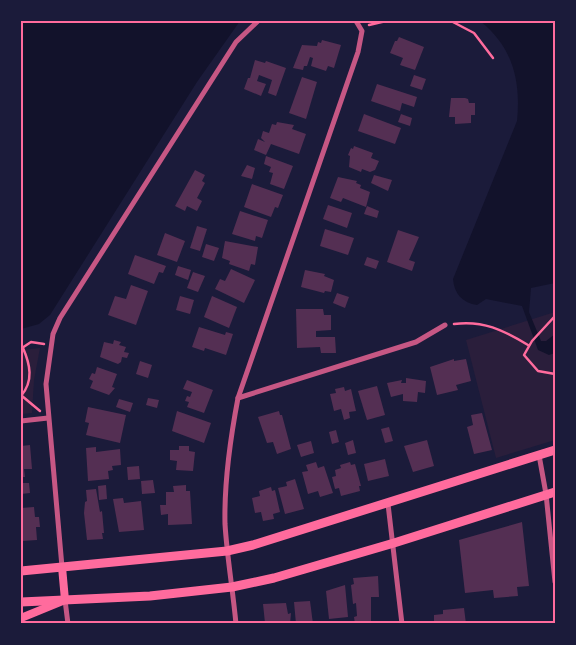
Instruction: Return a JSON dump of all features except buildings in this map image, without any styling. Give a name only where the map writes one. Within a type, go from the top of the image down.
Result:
[{"type":"main road","points":[[21,571],[227,551],[293,534],[555,450]]},
{"type":"main road","points":[[21,602],[150,596],[232,586],[274,578],[394,543],[550,493]]},
{"type":"main road","points":[[62,567],[65,600]]},
{"type":"main road","points":[[21,618],[65,600]]},
{"type":"street","points":[[62,567],[46,384],[53,334],[60,318],[236,42],[258,21]]},
{"type":"street","points":[[236,624],[227,551],[225,487],[229,444],[238,398],[358,52],[361,39],[358,24]]},
{"type":"street","points":[[238,398],[416,342],[445,325]]},
{"type":"street","points":[[21,421],[48,418]]},
{"type":"street","points":[[539,455],[550,493],[555,582]]},
{"type":"street","points":[[388,504],[402,624]]},
{"type":"street","points":[[65,600],[68,624]]},
{"type":"path","points":[[358,24],[386,21]]},
{"type":"path","points":[[451,21],[474,33],[493,58]]},
{"type":"path","points":[[555,316],[528,345],[524,354],[531,365],[538,370],[555,374]]},
{"type":"path","points":[[445,325],[471,322],[494,326],[528,345]]},
{"type":"path","points":[[48,418],[22,396],[26,389],[30,366],[22,348],[31,342],[51,345]]},
{"type":"shaded area","points":[[21,21],[240,21],[197,82],[50,315],[39,324],[21,329]]},
{"type":"shaded area","points":[[480,21],[555,21],[555,283],[531,288],[529,312],[541,341],[546,341],[555,334],[555,353],[549,355],[538,350],[522,306],[486,299],[477,305],[472,304],[460,297],[455,289],[453,279],[517,121],[518,92],[512,66],[500,42]]},
{"type":"shaded area","points":[[555,312],[555,440],[496,458],[466,340]]},
{"type":"shaded area","points":[[40,348],[34,380],[32,413],[21,414],[21,350]]}]
